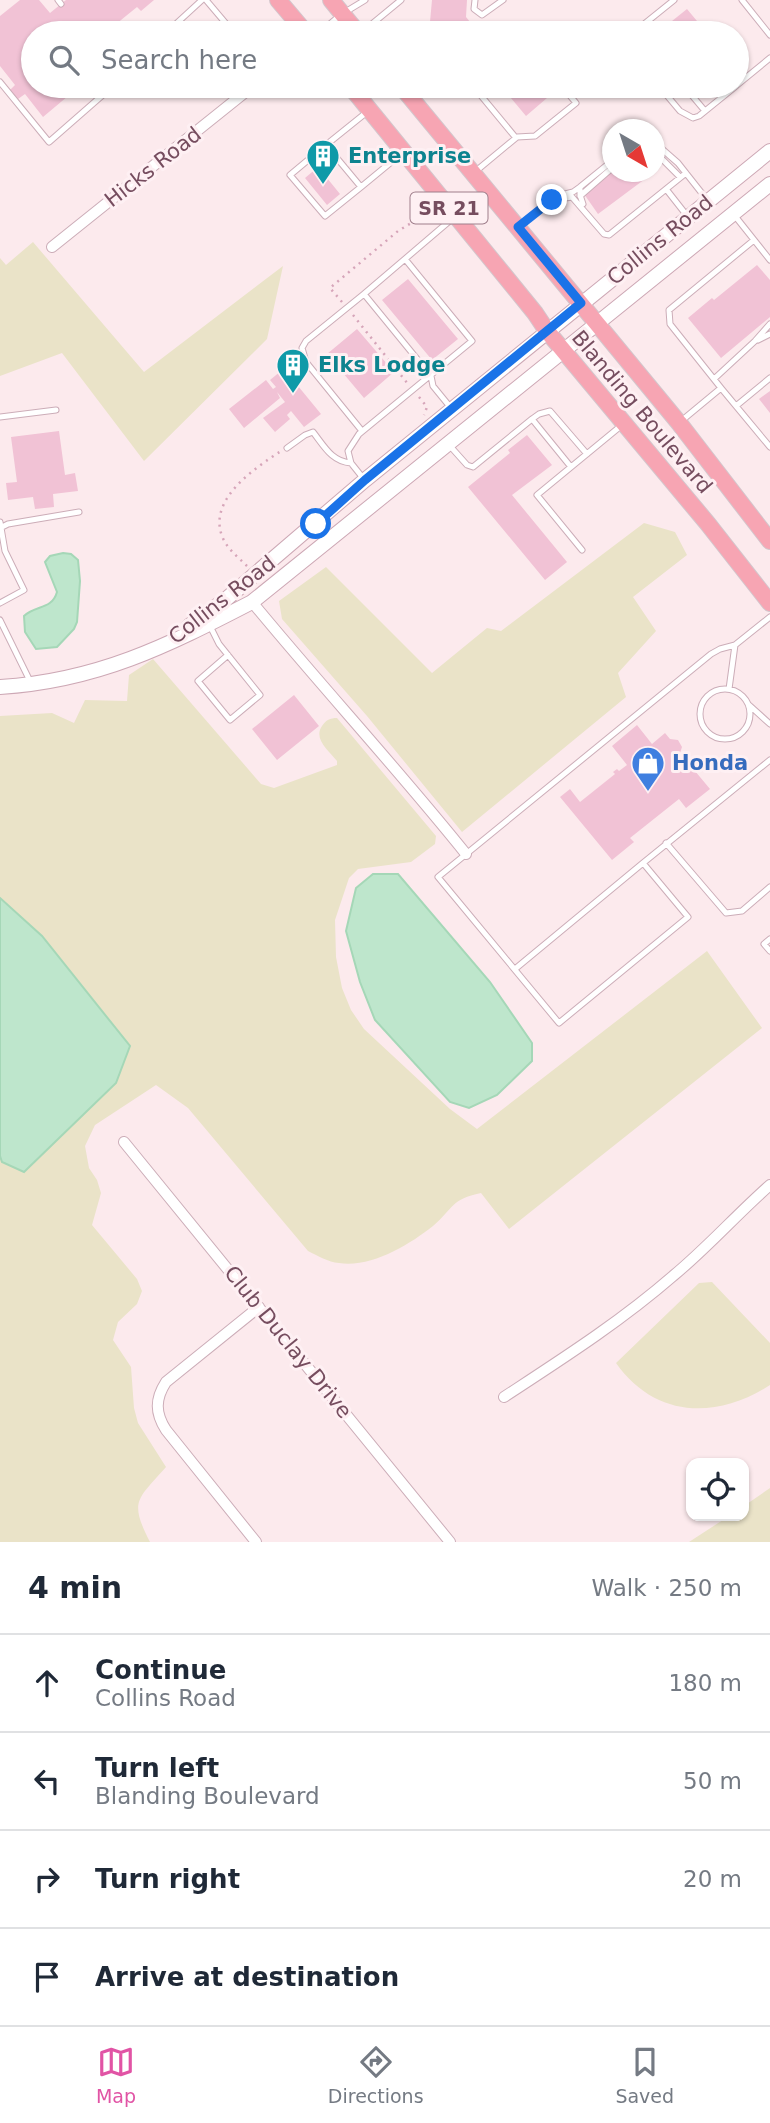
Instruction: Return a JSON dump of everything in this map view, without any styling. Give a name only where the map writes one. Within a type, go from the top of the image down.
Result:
[{"type":"main road","points":[[278,0],[296,21]]},
{"type":"main road","points":[[331,0],[349,21]]},
{"type":"main road","name":"Blanding Boulevard","points":[[360,98],[770,603]]},
{"type":"main road","name":"Blanding Boulevard","points":[[411,98],[679,423],[770,541]]},
{"type":"street","name":"Hicks Road","points":[[52,247],[238,98]]},
{"type":"street","name":"Collins Road","points":[[160,648],[255,574],[365,480],[770,151]]},
{"type":"street","name":"Collins Road","points":[[0,687],[99,671],[160,648],[252,602],[562,349],[770,184]]},
{"type":"street","points":[[252,602],[466,854]]},
{"type":"street","name":"Club Duclay Drive","points":[[124,1142],[450,1542]]},
{"type":"street","points":[[504,1397],[596,1337],[636,1307],[676,1275],[770,1185]]},
{"type":"street","points":[[256,1542],[166,1430],[156,1402],[166,1382],[259,1307]]},
{"type":"lane","points":[[180,21],[204,0],[223,21]]},
{"type":"lane","points":[[334,21],[365,0]]},
{"type":"lane","points":[[375,21],[401,0]]},
{"type":"lane","points":[[475,0],[474,9],[482,15],[503,0]]},
{"type":"lane","points":[[742,0],[770,35]]},
{"type":"lane","points":[[650,21],[673,1]]},
{"type":"lane","points":[[749,75],[770,58]]},
{"type":"lane","points":[[0,82],[49,142],[99,98]]},
{"type":"lane","points":[[483,98],[516,138]]},
{"type":"lane","points":[[473,173],[516,138],[535,136],[576,103],[572,98]]},
{"type":"lane","points":[[670,98],[687,116],[696,117],[720,98]]},
{"type":"lane","points":[[694,98],[705,111]]},
{"type":"lane","points":[[369,110],[290,174],[325,216],[404,152]]},
{"type":"lane","points":[[326,145],[360,187]]},
{"type":"lane","points":[[665,155],[708,201]]},
{"type":"lane","points":[[665,160],[683,175]]},
{"type":"lane","points":[[518,227],[556,198],[580,187],[602,169]]},
{"type":"lane","points":[[556,198],[574,197],[604,234],[609,235],[683,175]]},
{"type":"lane","points":[[580,196],[602,177]]},
{"type":"lane","points":[[580,187],[580,196],[586,212]]},
{"type":"lane","points":[[666,189],[688,217]]},
{"type":"lane","points":[[733,214],[770,260]]},
{"type":"lane","points":[[362,431],[306,362],[302,348],[306,341],[456,216]]},
{"type":"lane","points":[[754,240],[669,310],[670,324],[770,447]]},
{"type":"lane","points":[[365,480],[351,463],[348,451],[362,431],[472,341],[405,259]]},
{"type":"lane","points":[[364,294],[431,376],[433,387],[452,410]]},
{"type":"lane","points":[[714,379],[770,324]]},
{"type":"lane","points":[[755,341],[770,334]]},
{"type":"lane","points":[[736,406],[770,378]]},
{"type":"lane","points":[[679,423],[721,388]]},
{"type":"lane","points":[[0,417],[56,410]]},
{"type":"lane","points":[[448,443],[467,465],[472,467],[539,414],[550,411],[587,454]]},
{"type":"lane","points":[[533,419],[571,467]]},
{"type":"lane","points":[[582,550],[537,495],[624,423]]},
{"type":"lane","points":[[287,448],[313,432],[335,460],[351,463]]},
{"type":"lane","points":[[0,603],[24,590],[5,551],[0,526],[79,512]]},
{"type":"lane","points":[[643,863],[688,917],[559,1023],[438,877],[711,654],[735,645],[770,617]]},
{"type":"lane","points":[[0,620],[31,683]]},
{"type":"lane","points":[[209,624],[228,655],[260,695],[230,720],[198,681],[228,655]]},
{"type":"lane","points":[[729,689],[735,645]]},
{"type":"lane","points":[[749,705],[750,720],[736,737],[722,740],[710,735],[702,724],[702,704],[712,693],[729,689],[740,693],[770,724]]},
{"type":"lane","points":[[515,970],[770,760]]},
{"type":"lane","points":[[666,843],[726,913],[742,911],[770,887]]},
{"type":"lane","points":[[770,939],[764,944],[770,951]]},
{"type":"path","points":[[255,574],[223,539],[221,513],[226,500],[237,486],[287,448]]},
{"type":"shaded area","points":[[33,242],[144,372],[283,266],[267,339],[144,461],[62,353],[0,376],[0,258],[6,265]]},
{"type":"shaded area","points":[[644,523],[675,532],[687,555],[633,597],[656,631],[618,673],[626,697],[462,832],[367,716],[282,619],[279,601],[326,567],[432,673],[487,628],[501,631]]},
{"type":"shaded area","points":[[71,554],[78,560],[80,581],[77,622],[57,647],[36,649],[25,632],[24,616],[55,598],[57,592],[45,562],[50,556]]},
{"type":"shaded area","points":[[153,659],[261,784],[274,788],[337,765],[337,761],[319,736],[325,722],[337,718],[436,836],[435,844],[411,862],[358,869],[349,878],[335,920],[336,957],[342,988],[351,1010],[364,1029],[450,1109],[477,1129],[707,951],[762,1028],[509,1229],[481,1193],[471,1195],[458,1201],[433,1226],[389,1254],[351,1264],[335,1262],[308,1251],[188,1108],[156,1085],[95,1125],[85,1146],[89,1168],[101,1193],[92,1225],[137,1279],[142,1291],[137,1304],[118,1322],[113,1340],[131,1367],[134,1408],[138,1423],[166,1467],[139,1502],[140,1518],[150,1542],[0,1542],[0,1156],[3,1162],[42,936],[0,898],[0,716],[52,713],[74,723],[85,700],[127,701],[129,675]]},
{"type":"shaded area","points":[[373,874],[398,874],[490,982],[532,1043],[532,1061],[497,1095],[469,1108],[450,1102],[375,1020],[360,982],[346,931],[356,888]]},
{"type":"shaded area","points":[[0,898],[42,936],[130,1046],[116,1083],[24,1172],[2,1162],[0,1156]]},
{"type":"shaded area","points":[[712,1282],[770,1343],[770,1385],[729,1404],[708,1408],[687,1408],[649,1395],[616,1363],[699,1283]]},
{"type":"shaded area","points":[[770,1488],[770,1542],[689,1542],[721,1521],[749,1521],[749,1503]]},
{"type":"building","points":[[20,0],[39,0],[50,13],[66,0],[154,0],[141,11],[137,7],[120,21],[21,21],[21,97],[18,99],[10,90],[15,85],[0,66],[0,16]]},
{"type":"building","points":[[432,0],[467,0],[466,17],[469,21],[430,21]]},
{"type":"building","points":[[687,9],[697,21],[672,21]]},
{"type":"building","points":[[28,98],[66,98],[43,117]]},
{"type":"building","points":[[511,98],[547,98],[526,116]]},
{"type":"building","name":"Enterprise","points":[[318,167],[340,194],[327,205],[305,178]]},
{"type":"building","points":[[602,179],[602,182],[641,182],[598,214],[584,194]]},
{"type":"building","points":[[757,265],[770,280],[770,317],[721,358],[688,318]]},
{"type":"building","points":[[408,279],[458,339],[432,360],[382,300]]},
{"type":"building","points":[[357,329],[394,372],[364,398],[327,354]]},
{"type":"building","points":[[281,371],[287,378],[289,375],[321,414],[304,427],[291,411],[287,415],[290,419],[275,432],[263,418],[285,402],[277,392],[280,398],[244,428],[229,409],[266,380],[273,389],[276,387],[270,380]]},
{"type":"building","points":[[770,391],[770,413],[759,399]]},
{"type":"building","points":[[59,431],[65,475],[75,473],[78,491],[53,494],[54,507],[35,509],[33,497],[8,500],[6,483],[17,482],[11,437]]},
{"type":"building","points":[[527,435],[552,465],[512,495],[567,562],[545,580],[468,487],[510,453],[508,450]]},
{"type":"building","points":[[294,695],[319,726],[277,760],[252,729]]},
{"type":"building","name":"Honda","points":[[637,725],[652,744],[665,733],[670,739],[678,740],[682,747],[680,753],[710,789],[686,808],[679,799],[630,838],[634,842],[612,860],[560,797],[570,789],[580,802],[615,774],[613,772],[627,765],[612,746]]},
{"type":"place","name":"Enterprise","points":[[323,186]]},
{"type":"place","name":"Elks Lodge","points":[[293,395]]},
{"type":"place","name":"Honda","points":[[648,793]]},
{"type":"route","points":[[316,524],[365,480],[581,303],[518,227],[552,200]]}]
